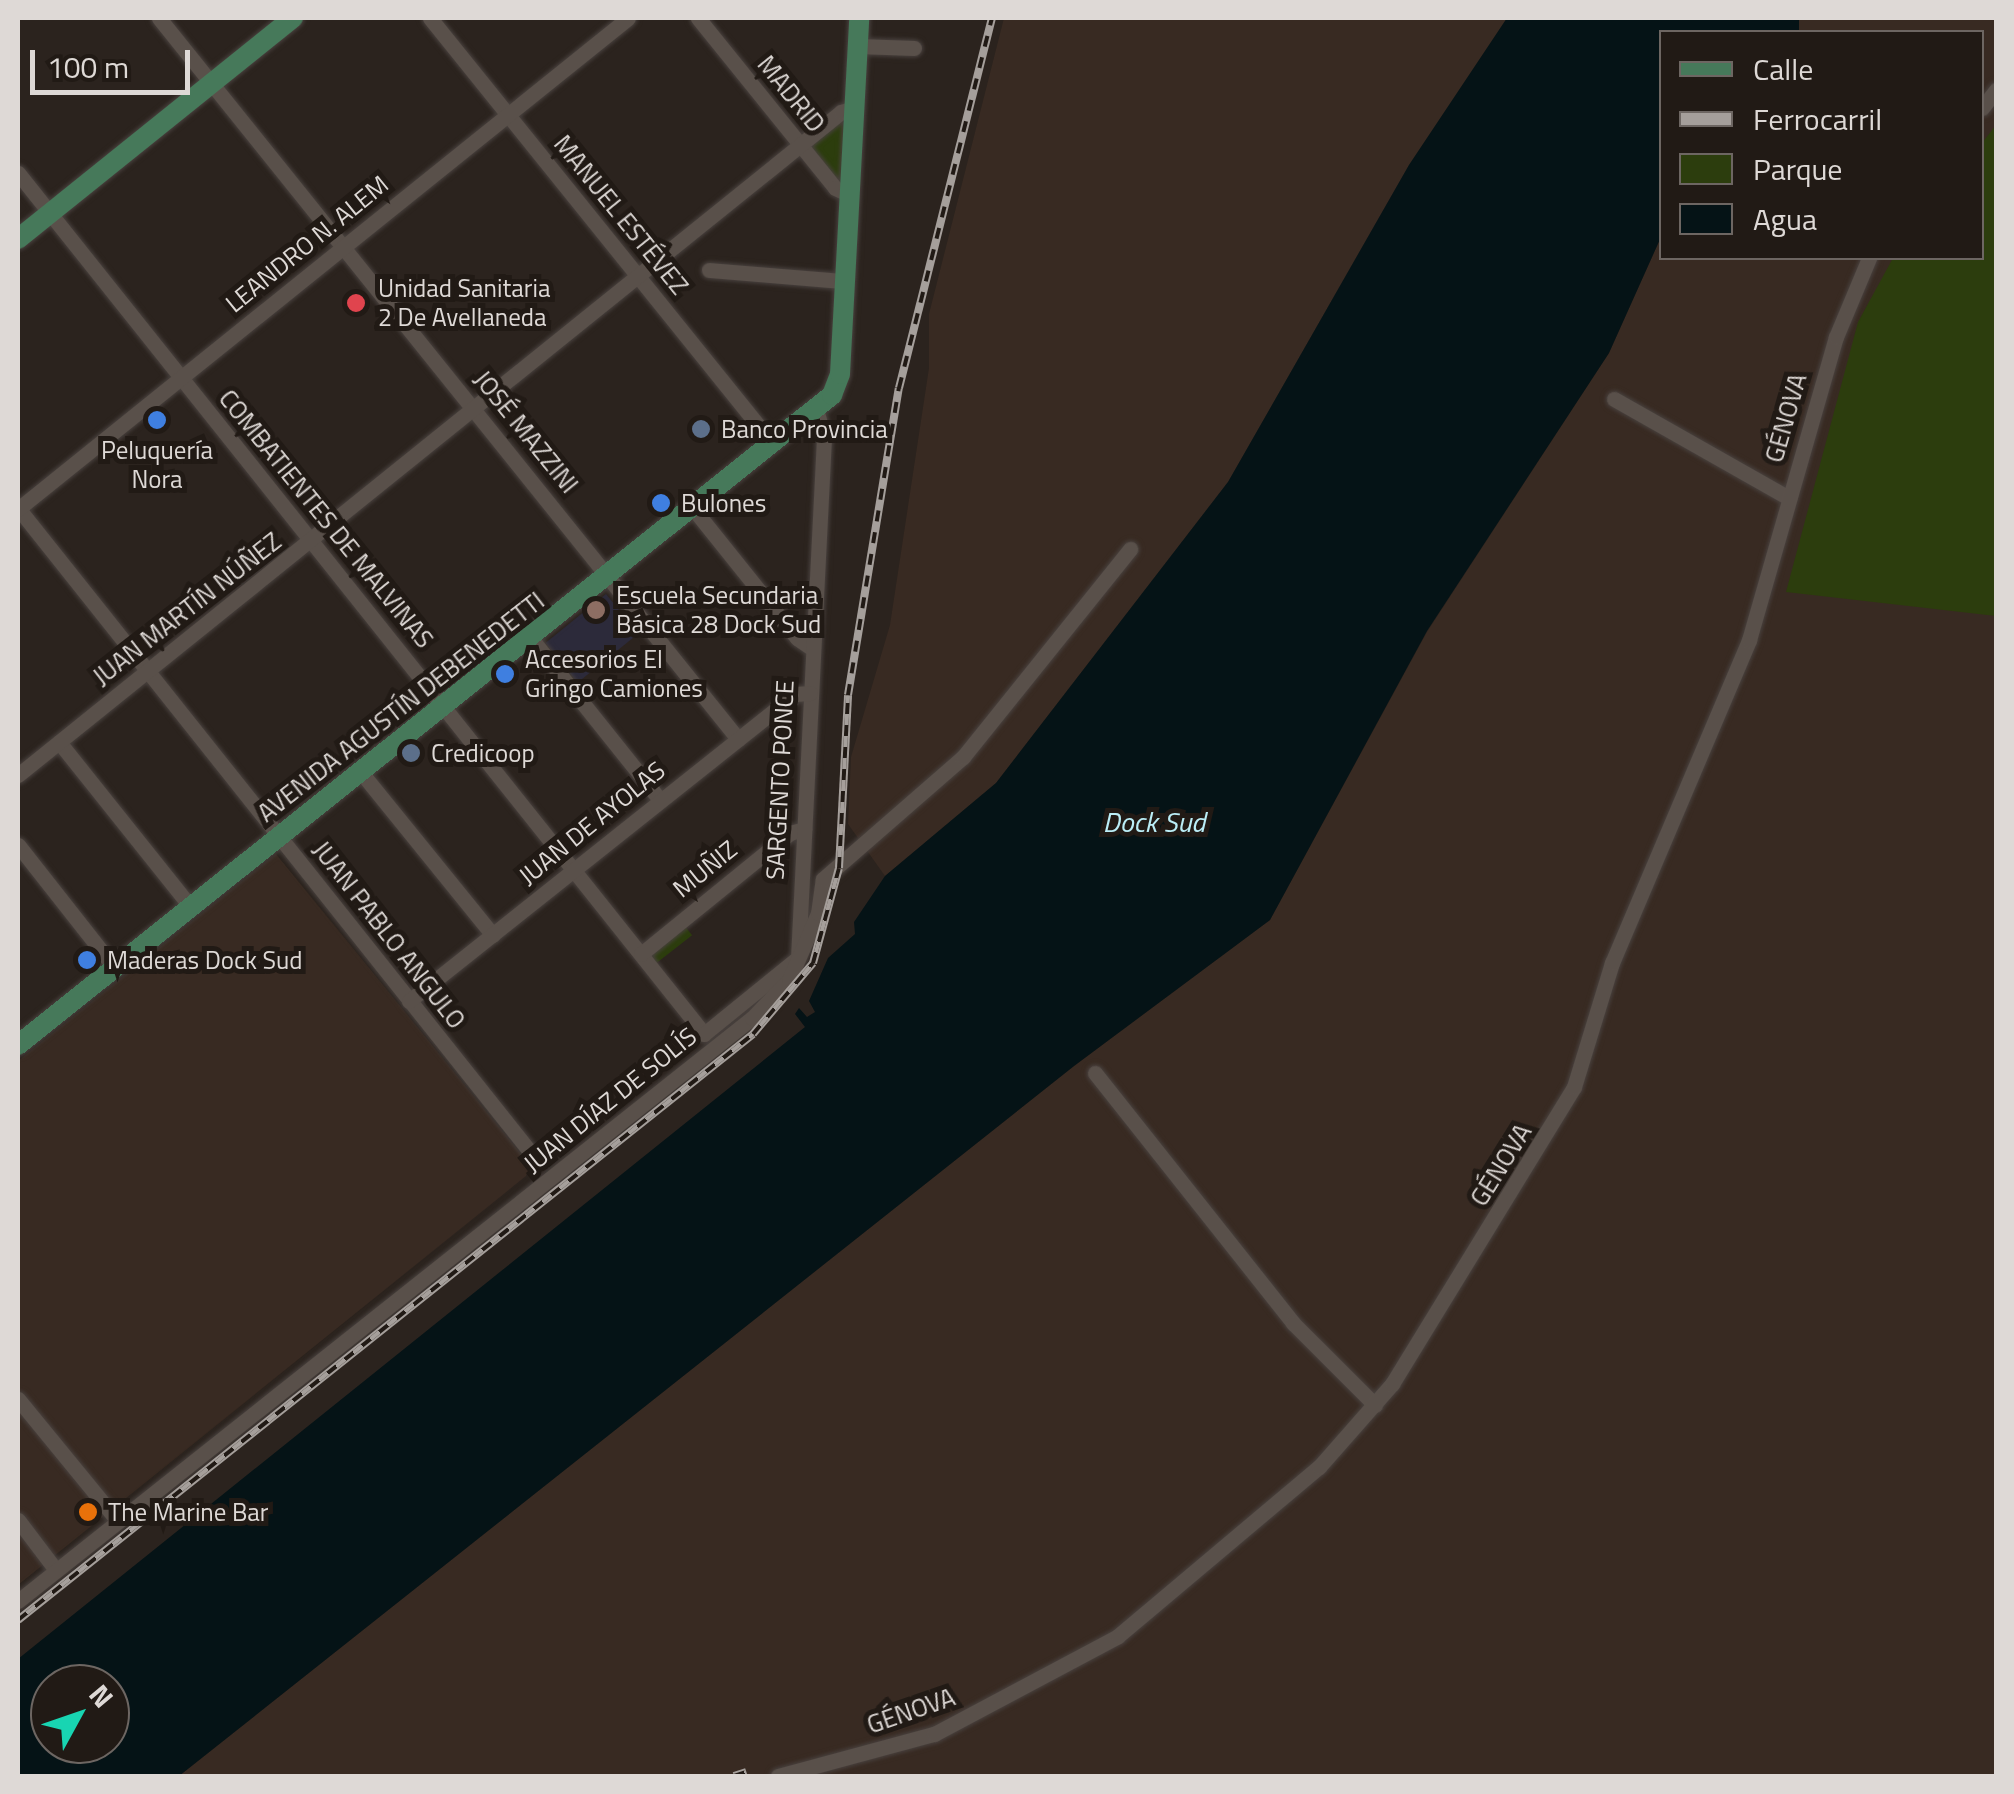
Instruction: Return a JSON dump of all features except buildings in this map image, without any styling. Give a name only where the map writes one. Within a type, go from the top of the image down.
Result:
[{"type":"main road","points":[[18,240],[293,18]]},
{"type":"main road","points":[[816,409],[834,390],[840,374],[860,18]]},
{"type":"main road","name":"AVENIDA AGUSTÍN DEBENEDETTI","points":[[18,1045],[816,409]]},
{"type":"street","name":"JOSÉ MAZZINI","points":[[159,18],[738,739]]},
{"type":"street","name":"MANUEL ESTÉVEZ","points":[[430,18],[773,444]]},
{"type":"street","name":"LEANDRO N. ALEM","points":[[18,508],[628,18]]},
{"type":"street","name":"MADRID","points":[[698,18],[835,188],[850,195]]},
{"type":"street","points":[[858,46],[914,48]]},
{"type":"street","name":"JUAN MARTÍN NÚÑEZ","points":[[18,775],[801,146],[855,108]]},
{"type":"street","name":"COMBATIENTES DE MALVINAS","points":[[18,173],[708,1035],[798,958]]},
{"type":"street","name":"GÉNOVA","points":[[778,1776],[948,1728],[1118,1636],[1319,1467],[1375,1405],[1568,1101],[1612,963],[1748,640],[1836,337],[1868,260]]},
{"type":"street","points":[[709,270],[844,281]]},
{"type":"street","points":[[1614,399],[1789,498]]},
{"type":"street","name":"SARGENTO PONCE","points":[[798,958],[824,438],[816,409]]},
{"type":"street","points":[[692,507],[813,649]]},
{"type":"street","name":"JUAN PABLO ANGULO","points":[[18,508],[535,1158]]},
{"type":"street","name":"JUAN DÍAZ DE SOLÍS","points":[[18,1600],[752,1018],[789,980],[818,913],[823,879],[964,756],[1130,550]]},
{"type":"street","points":[[530,637],[660,800]]},
{"type":"street","name":"JUAN DE AYOLAS","points":[[410,1001],[795,694],[810,692]]},
{"type":"street","points":[[59,742],[190,906]]},
{"type":"street","points":[[360,771],[493,935]]},
{"type":"street","name":"MUÑIZ","points":[[640,954],[790,833],[804,829]]},
{"type":"street","points":[[18,845],[114,967]]},
{"type":"street","points":[[1096,1073],[1293,1323],[1375,1405]]},
{"type":"street","points":[[18,1399],[117,1520]]},
{"type":"street","points":[[18,1520],[56,1570]]},
{"type":"shaded area","points":[[1004,18],[1507,18],[1409,165],[1228,482],[996,783],[885,876],[848,824],[851,757],[890,625],[929,368],[929,314]]},
{"type":"shaded area","points":[[1799,18],[1996,18],[1996,1776],[179,1776],[1074,1066],[1270,920],[1427,632],[1609,353],[1659,241],[1659,260],[1984,260],[1984,30],[1799,30]]},
{"type":"shaded area","points":[[606,594],[638,634],[577,683],[545,643]]},
{"type":"shaded area","points":[[276,854],[530,1165],[526,1176],[18,1585],[18,1061]]},
{"type":"green space","points":[[846,109],[850,195],[801,146]]},
{"type":"green space","points":[[1996,125],[1996,616],[1786,592],[1858,322],[1892,260],[1984,260],[1984,140]]},
{"type":"green space","points":[[681,921],[692,935],[651,967],[640,953]]},
{"type":"water","name":"Dock Sud","points":[[1507,18],[1799,18],[1799,30],[1659,30],[1659,241],[1609,353],[1427,631],[1270,920],[1074,1066],[179,1776],[18,1776],[18,1659],[805,1027],[795,1014],[799,1008],[807,1017],[815,1012],[809,1001],[828,958],[855,934],[854,922],[885,876],[996,783],[1228,482],[1409,165]]},
{"type":"railway","points":[[18,1620],[753,1034],[813,963],[839,868],[848,695],[899,388],[992,18]]},
{"type":"railway","points":[[734,1776],[746,1772]]},
{"type":"place","name":"Unidad Sanitaria 2 De Avellaneda","points":[[356,303]]},
{"type":"place","name":"Peluquería Nora","points":[[157,420]]},
{"type":"place","name":"Banco Provincia","points":[[701,429]]},
{"type":"place","name":"Bulones","points":[[661,503]]},
{"type":"place","name":"Escuela Secundaria Básica 28 Dock Sud","points":[[596,610]]},
{"type":"place","name":"Accesorios El Gringo Camiones","points":[[505,674]]},
{"type":"place","name":"Credicoop","points":[[411,753]]},
{"type":"place","name":"Maderas Dock Sud","points":[[87,960]]},
{"type":"place","name":"The Marine Bar","points":[[88,1512]]}]
